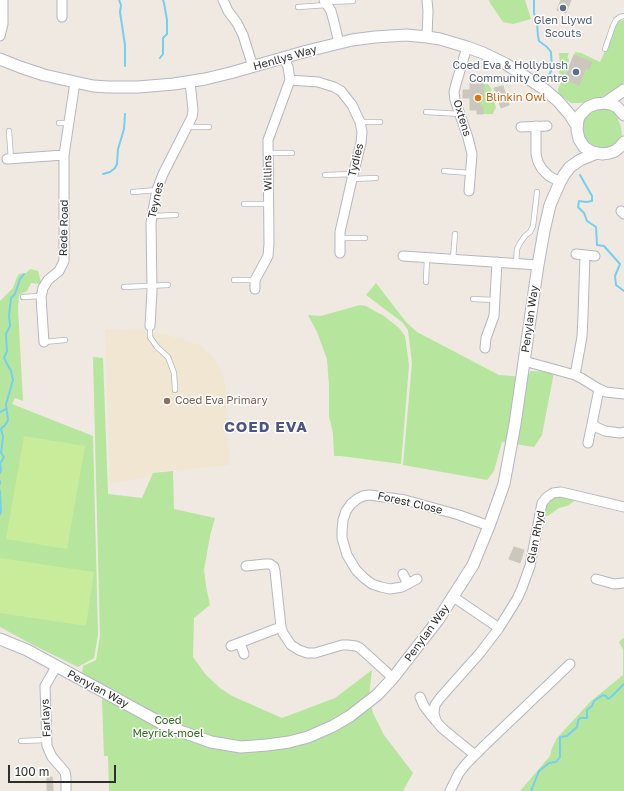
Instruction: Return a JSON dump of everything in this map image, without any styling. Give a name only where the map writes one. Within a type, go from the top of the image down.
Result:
[{"type":"street","points":[[0,36],[3,0]]},
{"type":"street","points":[[62,0],[62,17]]},
{"type":"street","points":[[223,0],[243,35],[253,67]]},
{"type":"street","points":[[427,0],[427,37]]},
{"type":"street","points":[[325,2],[331,12],[339,43]]},
{"type":"street","name":"Henllys Way","points":[[0,59],[38,73],[93,86],[138,87],[190,82],[230,73],[352,40],[406,35],[440,39],[483,53],[506,64],[544,89],[558,101]]},
{"type":"street","name":"Oxtens","points":[[467,47],[454,92],[455,100],[472,154],[469,191]]},
{"type":"street","points":[[284,58],[288,67],[290,80]]},
{"type":"street","name":"Tydies","points":[[290,80],[318,82],[334,87],[341,92],[352,105],[360,122],[362,132],[361,143],[340,232],[340,253]]},
{"type":"street","name":"Willins","points":[[255,280],[268,256],[268,140],[290,80]]},
{"type":"street","name":"Rede Road","points":[[41,296],[43,288],[48,280],[59,271],[64,261],[64,123],[74,82]]},
{"type":"street","name":"Teynes","points":[[150,326],[152,286],[152,216],[157,190],[163,174],[192,116],[193,110],[190,82]]},
{"type":"street","points":[[605,103],[624,90]]},
{"type":"street","points":[[623,113],[622,102],[624,93]]},
{"type":"street","points":[[558,101],[576,107],[588,107],[605,103],[611,104],[623,113]]},
{"type":"street","points":[[558,101],[577,126]]},
{"type":"street","points":[[588,107],[580,115],[577,130],[579,139],[584,147],[597,154]]},
{"type":"street","points":[[536,126],[536,154],[538,162],[549,176],[560,182]]},
{"type":"street","points":[[521,127],[547,126]]},
{"type":"street","name":"Penylan Way","points":[[0,639],[27,650],[161,723],[211,742],[241,747],[289,742],[308,737],[333,726],[350,716],[377,695],[393,678],[438,620],[473,565],[496,510],[504,484],[515,424],[544,231],[550,205],[560,182],[570,167],[577,150],[579,139]]},
{"type":"street","points":[[609,153],[615,151],[624,142]]},
{"type":"street","points":[[609,153],[624,157]]},
{"type":"street","name":"Penylan Way","points":[[570,167],[580,160],[597,154],[609,153]]},
{"type":"street","points":[[6,160],[64,155]]},
{"type":"street","points":[[575,375],[582,337],[583,316],[581,255],[595,256]]},
{"type":"street","points":[[402,256],[538,265]]},
{"type":"street","points":[[485,348],[486,338],[494,316],[497,262]]},
{"type":"street","points":[[255,280],[256,289]]},
{"type":"street","points":[[41,296],[44,342]]},
{"type":"street","points":[[524,361],[575,375],[606,392],[624,394]]},
{"type":"street","points":[[588,443],[599,389]]},
{"type":"street","points":[[592,424],[605,431],[624,432]]},
{"type":"street","name":"Glan Rhyd","points":[[436,721],[434,713],[435,705],[480,653],[499,628],[517,599],[533,556],[542,503],[546,497],[553,493],[561,492],[624,507]]},
{"type":"street","name":"Forest Close","points":[[417,579],[402,587],[390,589],[372,584],[356,570],[344,548],[342,531],[346,511],[357,499],[370,494],[405,500],[459,515],[490,526]]},
{"type":"street","points":[[252,568],[265,564],[270,564],[274,567],[281,627],[291,645],[299,650],[315,653],[342,645],[356,646],[393,678]]},
{"type":"street","points":[[403,574],[408,584]]},
{"type":"street","points":[[596,579],[614,584],[624,583]]},
{"type":"street","points":[[452,596],[499,628]]},
{"type":"street","points":[[244,654],[235,645],[281,627]]},
{"type":"street","points":[[450,791],[459,773],[475,755],[570,664]]},
{"type":"street","name":"Farlays","points":[[56,667],[45,686],[47,740],[52,757],[64,772],[66,778],[66,791]]},
{"type":"street","points":[[420,697],[424,706],[442,728],[475,755]]},
{"type":"lane","points":[[298,7],[325,2],[353,1]]},
{"type":"lane","points":[[605,49],[616,20],[624,16]]},
{"type":"lane","points":[[426,112],[460,114]]},
{"type":"lane","points":[[360,122],[380,122]]},
{"type":"lane","points":[[187,127],[209,127]]},
{"type":"lane","points":[[6,160],[9,131]]},
{"type":"lane","points":[[268,153],[292,153]]},
{"type":"lane","points":[[444,171],[470,173]]},
{"type":"lane","points":[[325,175],[376,178]]},
{"type":"lane","points":[[133,192],[157,190]]},
{"type":"lane","points":[[516,264],[517,249],[533,226],[537,192]]},
{"type":"lane","points":[[244,204],[269,204]]},
{"type":"lane","points":[[152,216],[176,215]]},
{"type":"lane","points":[[453,259],[456,234]]},
{"type":"lane","points":[[340,238],[365,238]]},
{"type":"lane","points":[[426,282],[427,258]]},
{"type":"lane","points":[[234,280],[255,280]]},
{"type":"lane","points":[[124,287],[168,285]]},
{"type":"lane","points":[[22,297],[41,296]]},
{"type":"lane","points":[[473,299],[495,300]]},
{"type":"lane","points":[[150,326],[150,337],[157,347],[168,357],[174,373],[175,390]]},
{"type":"lane","points":[[44,342],[65,340]]},
{"type":"lane","points":[[21,741],[47,740]]},
{"type":"shaded area","name":"Coed Eva Primary","points":[[105,329],[145,331],[163,334],[201,346],[215,359],[222,373],[226,388],[230,465],[153,472],[150,477],[110,483]]},
{"type":"green space","points":[[489,0],[525,0],[531,19],[513,24],[503,22]]},
{"type":"green space","points":[[624,20],[624,82],[622,86],[609,95],[580,103],[571,103],[558,94],[558,89],[561,82],[559,71],[559,53],[569,53],[567,58],[569,59],[569,64],[566,75],[571,77],[569,81],[579,85],[586,67],[589,68],[592,62],[574,55],[575,52],[581,53],[600,62],[615,25]]},
{"type":"green space","points":[[484,84],[488,84],[491,88],[496,108],[493,114],[483,114],[483,107],[480,107],[480,100],[483,100]]},
{"type":"green space","points":[[595,107],[611,110],[616,114],[621,127],[622,135],[620,141],[605,152],[587,144],[582,133],[581,120]]},
{"type":"green space","points":[[30,269],[38,271],[41,282],[40,284],[31,283],[27,291],[19,295],[18,309],[23,401],[15,398],[12,404],[93,436],[98,635],[94,658],[78,667],[0,627],[0,301],[13,288],[19,274],[26,273]]},
{"type":"green space","points":[[376,283],[406,322],[417,332],[499,375],[526,377],[531,371],[554,372],[542,435],[534,447],[502,442],[494,471],[487,480],[403,465],[412,363],[408,330],[402,322],[366,295]]},
{"type":"green space","points":[[360,305],[366,306],[384,316],[399,328],[405,336],[409,365],[401,464],[334,456],[333,433],[329,416],[327,359],[317,332],[308,315],[321,316]]},
{"type":"green space","name":"Coed Meyrick-moel","points":[[93,357],[103,358],[108,494],[142,498],[153,473],[173,471],[174,509],[215,518],[204,570],[210,605],[194,618],[193,657],[206,675],[220,688],[232,696],[282,718],[335,698],[372,670],[369,696],[373,713],[384,735],[413,773],[403,791],[109,791],[108,756],[104,756],[102,700],[104,688],[82,674],[83,666],[96,660],[100,636]]},
{"type":"green space","points":[[24,436],[85,446],[67,549],[6,539]]},
{"type":"green space","points":[[556,495],[574,500],[567,506],[559,508],[548,516],[543,516],[544,506]]},
{"type":"green space","points":[[0,558],[94,572],[86,626],[0,613]]},
{"type":"green space","points":[[623,638],[624,791],[520,791],[550,756],[557,738],[591,701],[623,675],[623,650],[619,642]]},
{"type":"building","name":"Glen Llywd Scouts","points":[[561,0],[571,0],[566,13],[557,10]]},
{"type":"building","name":"Coed Eva & Hollybush Community Centre","points":[[574,55],[592,62],[589,69],[586,67],[579,85],[569,81],[571,77],[566,75]]},
{"type":"building","points":[[470,84],[484,84],[483,100],[480,100],[480,107],[483,107],[483,114],[477,114],[477,110],[470,110],[470,98],[463,98],[463,90],[470,90]]},
{"type":"building","points":[[503,86],[509,105],[501,108],[494,88]]},
{"type":"building","points":[[514,547],[524,550],[520,563],[509,559]]},
{"type":"building","points":[[47,777],[52,777],[53,787],[47,787]]},
{"type":"building","points":[[47,787],[53,787],[53,791],[47,791]]},
{"type":"waterway","points":[[119,0],[121,5],[120,12],[125,45],[125,66]]},
{"type":"waterway","points":[[160,58],[163,54],[163,38],[167,34],[167,20],[163,0]]},
{"type":"waterway","points":[[534,0],[534,13],[539,41],[551,52],[552,69],[547,79]]},
{"type":"waterway","points":[[103,174],[110,172],[117,164],[118,149],[124,129],[125,114]]},
{"type":"waterway","points":[[580,175],[592,196],[592,201],[579,201],[578,207],[584,213],[587,221],[596,227],[597,245],[604,246],[620,264],[615,276],[616,285],[624,291]]},
{"type":"waterway","points":[[0,473],[0,464],[4,457],[1,453],[3,437],[1,429],[8,420],[6,404],[13,380],[11,371],[4,358],[7,351],[6,334],[10,326],[9,316],[11,298],[15,294],[20,279],[24,274]]},
{"type":"waterway","points":[[0,412],[6,409]]},
{"type":"waterway","points":[[0,491],[0,514]]},
{"type":"waterway","points":[[531,791],[539,771],[549,763],[556,762],[560,757],[560,737],[567,736],[577,727],[580,718],[587,718],[587,710],[592,706],[594,701],[603,695],[608,699],[624,684]]},
{"type":"place","name":"Glen Llywd Scouts","points":[[563,8]]},
{"type":"place","name":"Coed Eva & Hollybush Community Centre","points":[[576,72]]},
{"type":"place","name":"Blinkin Owl","points":[[478,98]]},
{"type":"place","name":"Coed Eva Primary","points":[[167,401]]},
{"type":"district","name":"COED EVA","points":[[266,427]]}]
